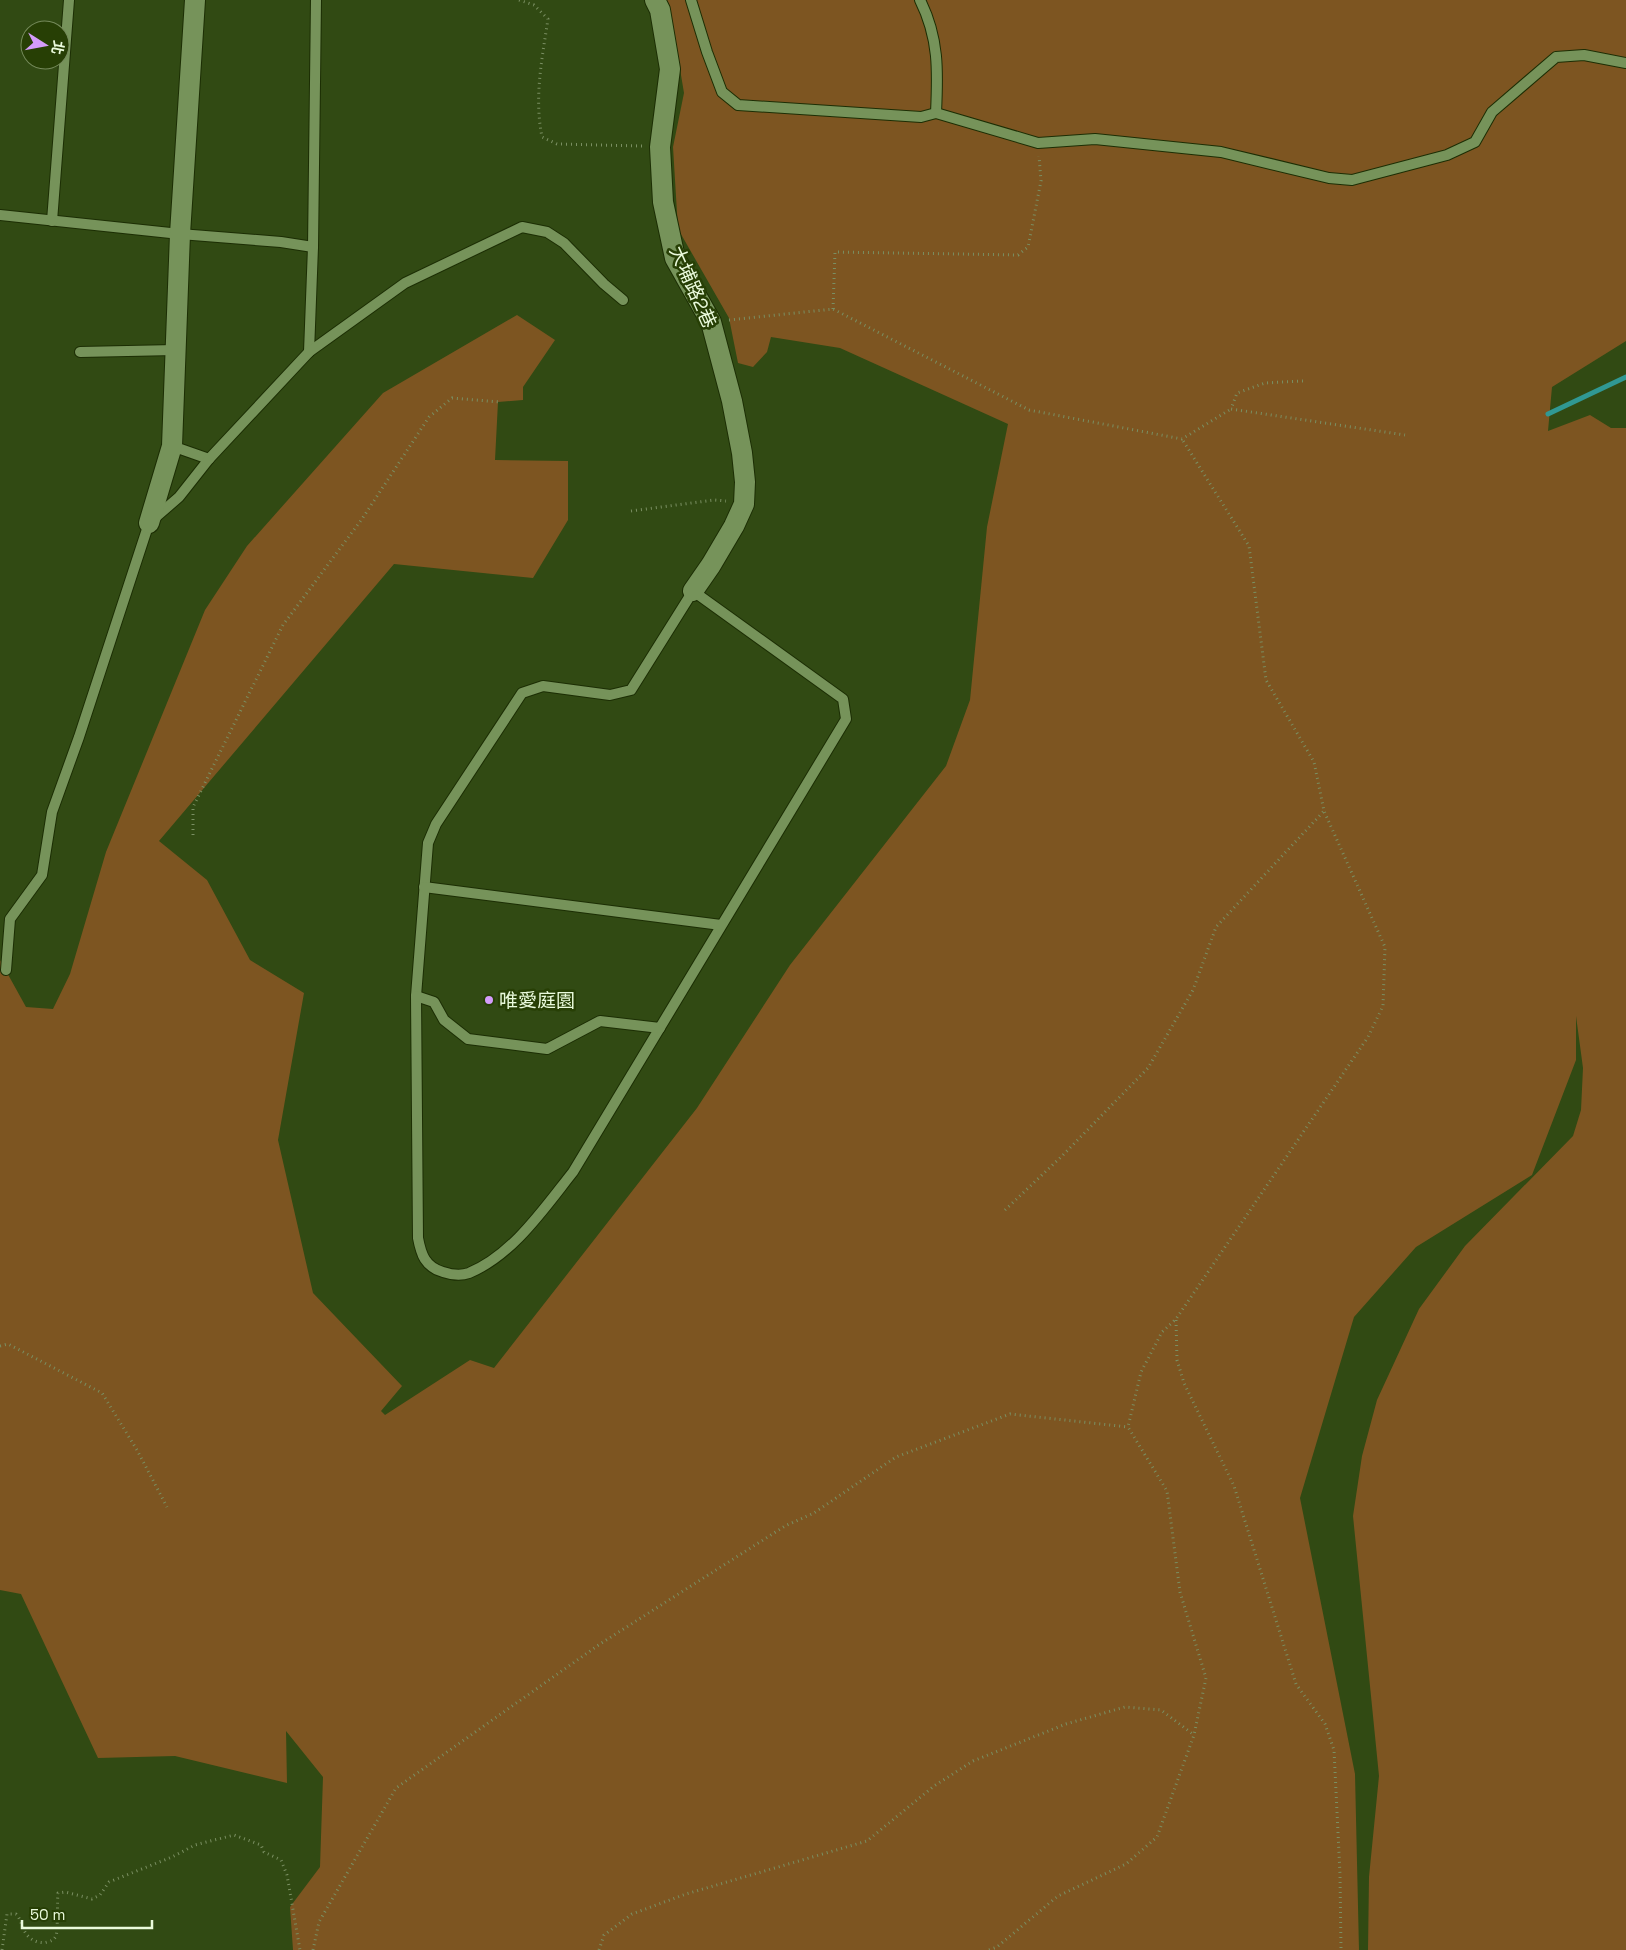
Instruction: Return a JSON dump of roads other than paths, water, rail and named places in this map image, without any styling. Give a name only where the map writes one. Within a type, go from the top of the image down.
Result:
[{"type":"street","points":[[149,523],[172,446],[180,234],[195,0]]},
{"type":"street","name":"大埔路2巷","points":[[655,0],[660,10],[670,70],[660,147],[663,202],[675,258],[710,322],[732,401],[742,453],[745,482],[744,504],[734,526],[693,591]]},
{"type":"lane","points":[[52,221],[69,0]]},
{"type":"lane","points":[[309,352],[313,247],[316,0]]},
{"type":"lane","points":[[691,0],[722,92],[738,105],[921,117],[936,113],[1038,143],[1095,139],[1221,152],[1329,178],[1352,180],[1447,155],[1475,142],[1492,112],[1556,57],[1584,55],[1626,63]]},
{"type":"lane","points":[[920,0],[930,20],[938,65],[936,113]]},
{"type":"lane","points":[[0,214],[180,234],[281,242],[313,247]]},
{"type":"lane","points":[[6,970],[10,919],[42,875],[52,812],[82,728],[149,523],[179,497],[209,459],[309,352],[405,283],[522,227],[546,232],[564,243],[604,284],[623,300]]},
{"type":"lane","points":[[80,352],[176,350]]},
{"type":"lane","points":[[172,446],[209,459]]},
{"type":"lane","points":[[693,591],[843,699],[846,718],[574,1172],[540,1214],[501,1254],[468,1273],[454,1275],[430,1266],[421,1255],[418,1238],[416,996],[428,842],[436,824],[522,693],[543,686],[610,695],[631,690],[693,591]]},
{"type":"lane","points":[[424,887],[721,925]]},
{"type":"lane","points":[[416,996],[434,1002],[444,1020],[468,1039],[547,1049],[600,1021],[660,1028]]},
{"type":"waterway","points":[[1548,414],[1626,377]]},
{"type":"place","name":"唯愛庭園","points":[[489,1000]]}]
